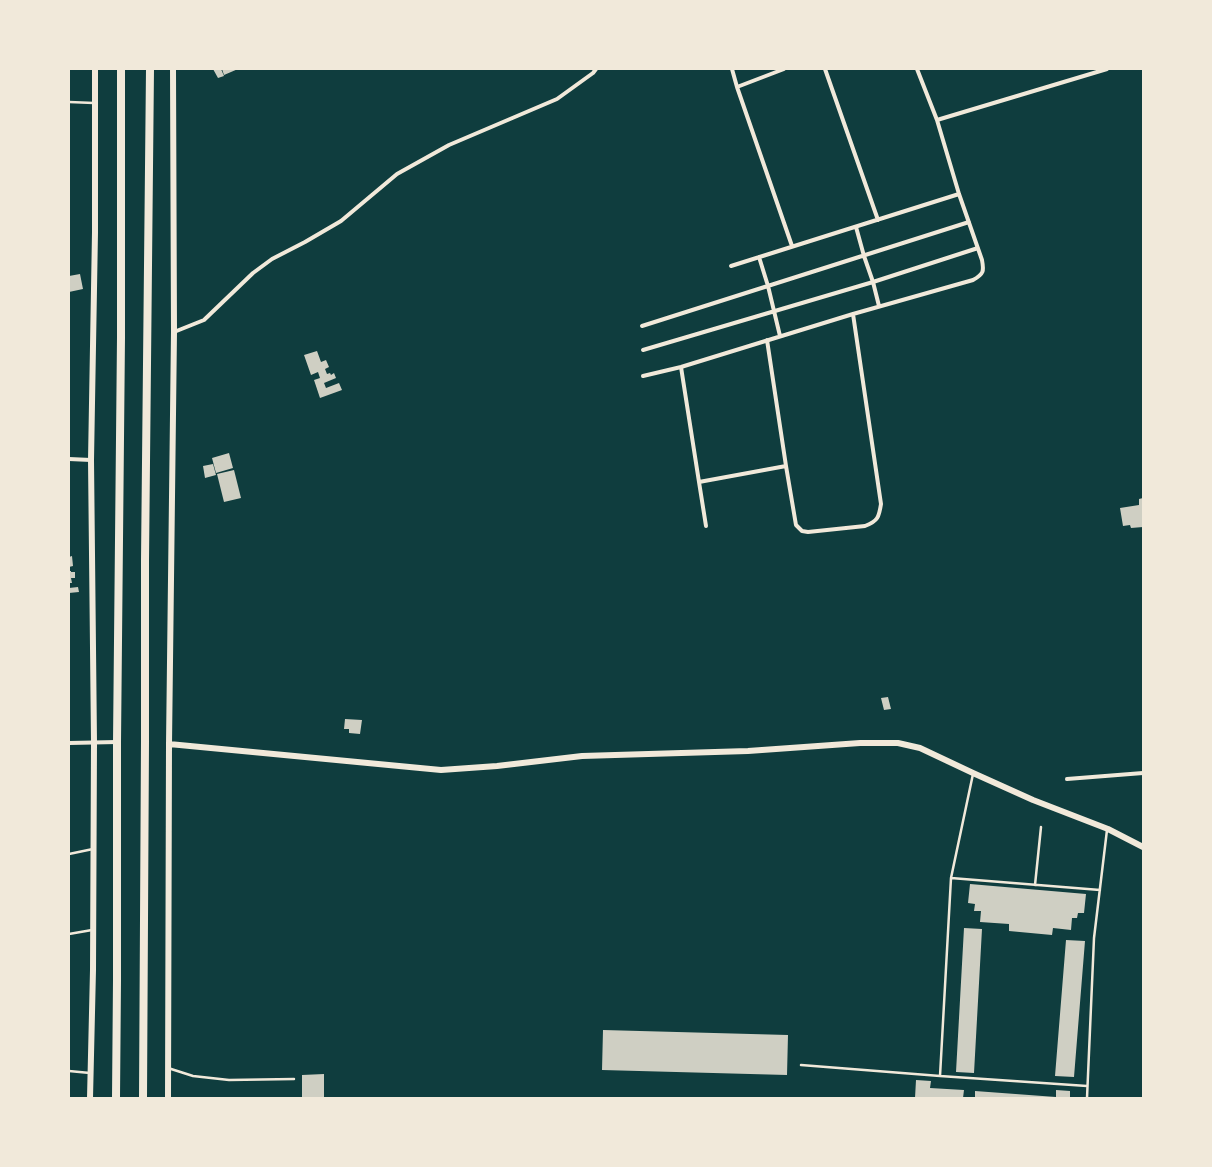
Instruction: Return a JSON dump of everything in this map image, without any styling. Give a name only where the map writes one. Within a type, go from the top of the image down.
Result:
[{"type":"highway","points":[[116,1098],[117,742],[121,337],[121,69]]},
{"type":"highway","points":[[143,1098],[146,742],[145,553],[150,69]]},
{"type":"street","points":[[90,1098],[94,742],[91,460],[95,232],[95,69]]},
{"type":"street","points":[[168,1098],[169,744],[174,332],[173,69]]},
{"type":"street","points":[[174,332],[204,320],[253,273],[272,259],[341,221],[397,174],[449,145],[557,99],[593,73],[596,69]]},
{"type":"street","points":[[732,69],[792,246]]},
{"type":"street","points":[[737,87],[784,69]]},
{"type":"street","points":[[825,69],[878,220]]},
{"type":"street","points":[[643,376],[681,367],[879,306],[973,280],[980,276],[983,270],[982,260],[959,194],[938,120],[917,69]]},
{"type":"street","points":[[938,120],[1090,71],[1107,69]]},
{"type":"street","points":[[731,266],[959,194]]},
{"type":"street","points":[[642,326],[969,222]]},
{"type":"street","points":[[856,227],[879,306]]},
{"type":"street","points":[[643,350],[873,282],[978,248]]},
{"type":"street","points":[[759,257],[768,286],[780,336]]},
{"type":"street","points":[[767,340],[795,522],[802,531],[808,532],[865,526],[873,523],[879,516],[881,504],[853,314]]},
{"type":"street","points":[[681,367],[706,526]]},
{"type":"street","points":[[69,459],[91,460]]},
{"type":"street","points":[[699,482],[786,466]]},
{"type":"street","points":[[69,743],[117,742]]},
{"type":"street","points":[[169,744],[441,770],[497,766],[582,756],[748,751],[860,743],[898,743],[920,748],[1033,800],[1108,830],[1143,847]]},
{"type":"street","points":[[1067,779],[1143,773]]},
{"type":"lane","points":[[69,102],[95,103]]},
{"type":"lane","points":[[940,1076],[951,878],[973,773]]},
{"type":"lane","points":[[1035,885],[1041,827]]},
{"type":"lane","points":[[1087,1098],[1094,938],[1108,830]]},
{"type":"lane","points":[[69,854],[93,849]]},
{"type":"lane","points":[[951,878],[1100,890]]},
{"type":"lane","points":[[69,934],[93,930]]},
{"type":"lane","points":[[801,1065],[1088,1086]]},
{"type":"lane","points":[[168,1068],[193,1076],[229,1080],[294,1079]]},
{"type":"lane","points":[[69,1071],[90,1073]]},
{"type":"building","points":[[213,69],[221,69],[224,76],[218,78]]},
{"type":"building","points":[[222,69],[238,69],[224,75]]},
{"type":"building","points":[[80,274],[83,289],[69,292],[69,276]]},
{"type":"building","points":[[317,351],[321,362],[326,360],[329,367],[325,369],[327,374],[330,373],[331,375],[334,373],[336,378],[324,383],[326,388],[339,383],[342,390],[320,398],[314,380],[320,378],[318,372],[311,375],[304,355]]},
{"type":"building","points":[[229,453],[233,468],[216,473],[212,458]]},
{"type":"building","points":[[213,464],[216,475],[205,478],[203,466]]},
{"type":"building","points":[[234,470],[241,498],[224,502],[217,474]]},
{"type":"building","points":[[1143,498],[1143,527],[1131,528],[1130,525],[1123,526],[1120,508],[1139,505],[1139,499]]},
{"type":"building","points":[[72,556],[73,566],[69,567],[69,557]]},
{"type":"building","points":[[69,571],[75,572],[75,578],[71,578],[72,583],[69,583]]},
{"type":"building","points":[[78,587],[79,592],[69,593],[69,588]]},
{"type":"building","points":[[888,697],[891,709],[884,710],[881,698]]},
{"type":"building","points":[[345,719],[362,720],[360,734],[349,733],[349,729],[344,729]]},
{"type":"building","points":[[970,884],[1086,894],[1084,913],[1078,913],[1077,918],[1072,918],[1071,930],[1053,928],[1052,935],[1009,931],[1009,924],[980,922],[981,911],[974,911],[975,904],[968,903]]},
{"type":"building","points":[[964,928],[982,929],[974,1073],[956,1072]]},
{"type":"building","points":[[1066,940],[1085,941],[1074,1077],[1055,1076]]},
{"type":"building","points":[[603,1030],[788,1035],[787,1075],[602,1070]]},
{"type":"building","points":[[324,1074],[324,1098],[302,1098],[302,1075]]},
{"type":"building","points":[[916,1080],[931,1081],[930,1088],[964,1090],[963,1098],[915,1098]]},
{"type":"building","points":[[1056,1090],[1070,1091],[1070,1098],[975,1098],[975,1091],[1056,1097]]}]
